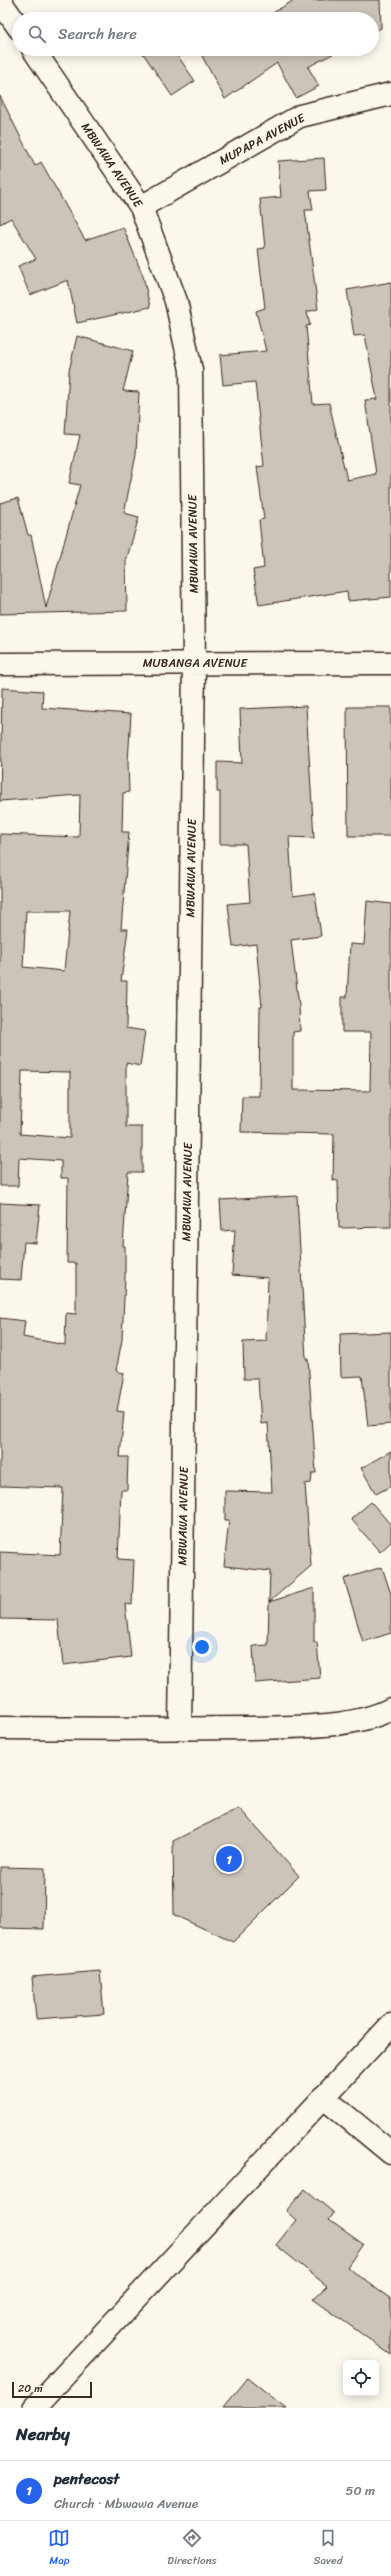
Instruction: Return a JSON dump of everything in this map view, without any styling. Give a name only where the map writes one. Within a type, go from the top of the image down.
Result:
[{"type":"street","points":[[0,1],[12,18]]},
{"type":"street","name":"MBWAWA AVENUE","points":[[38,56],[141,207],[176,301],[191,370],[194,663],[180,1729]]},
{"type":"street","name":"MUPAPA AVENUE","points":[[141,207],[300,116],[391,94]]},
{"type":"street","name":"MUBANGA AVENUE","points":[[0,664],[391,663]]},
{"type":"street","points":[[0,1728],[180,1729],[308,1726],[376,1717],[391,1710]]},
{"type":"street","points":[[34,2408],[391,2025]]},
{"type":"street","points":[[323,2097],[391,2153]]},
{"type":"building","points":[[294,0],[380,0],[381,28],[379,29],[379,12],[274,12]]},
{"type":"building","points":[[145,56],[178,56],[195,81],[172,96]]},
{"type":"building","points":[[202,56],[329,56],[308,67],[319,86],[296,98],[277,63],[225,99]]},
{"type":"building","points":[[0,96],[35,166],[41,162],[85,240],[123,227],[143,276],[150,307],[77,323],[68,280],[30,295],[18,266],[36,259],[11,218],[0,224]]},
{"type":"building","points":[[324,158],[326,190],[310,191],[313,210],[305,210],[318,309],[307,312],[310,325],[306,326],[313,404],[329,403],[347,480],[376,474],[365,400],[377,399],[365,335],[354,336],[347,290],[391,282],[391,597],[348,601],[347,591],[259,605],[253,570],[264,568],[259,520],[264,519],[257,467],[264,466],[255,382],[223,385],[220,355],[266,351],[256,311],[265,308],[258,249],[265,248],[260,199],[281,197],[278,161]]},
{"type":"building","points":[[77,336],[133,351],[123,391],[139,392],[136,455],[124,513],[139,517],[126,561],[127,611],[0,614],[0,503],[18,498],[28,535],[31,535],[46,608],[80,485],[69,483],[80,435],[65,434],[69,371]]},
{"type":"building","points":[[2,688],[43,691],[42,708],[131,714],[128,762],[129,792],[123,793],[122,832],[129,832],[121,929],[128,929],[121,981],[127,981],[126,1028],[145,1031],[140,1066],[126,1063],[126,1127],[142,1127],[142,1172],[128,1172],[123,1246],[125,1246],[125,1277],[122,1340],[116,1371],[124,1373],[117,1411],[124,1412],[120,1457],[128,1457],[127,1490],[121,1490],[118,1559],[134,1560],[132,1605],[125,1604],[131,1657],[63,1665],[58,1620],[0,1619],[0,1552],[60,1555],[63,1488],[0,1486],[0,1318],[25,1321],[23,1337],[65,1345],[66,1313],[76,1314],[76,1263],[67,1263],[68,1178],[61,1178],[61,1161],[19,1158],[18,1186],[0,1186],[0,834],[79,837],[80,795],[0,801]],"holes":[[[26,911],[70,911],[64,971],[23,967]],[[22,1071],[70,1072],[70,1138],[20,1134]]]},
{"type":"building","points":[[306,706],[314,838],[289,837],[293,896],[315,893],[321,936],[291,940],[299,1006],[300,1031],[293,1032],[293,1090],[370,1091],[371,1032],[342,1032],[342,997],[347,997],[350,944],[364,945],[367,901],[391,904],[391,1227],[339,1228],[338,1181],[333,1180],[334,1134],[241,1132],[242,1096],[259,1096],[260,1007],[262,1007],[256,944],[233,947],[228,904],[250,902],[246,844],[220,844],[220,792],[217,792],[217,762],[242,763],[240,709]]},
{"type":"building","points":[[347,707],[391,707],[391,836],[348,836]]},
{"type":"building","points":[[297,1196],[306,1359],[308,1359],[316,1473],[312,1473],[311,1483],[305,1484],[311,1566],[269,1602],[270,1571],[224,1566],[229,1520],[225,1520],[225,1491],[272,1492],[268,1423],[261,1424],[258,1379],[244,1379],[243,1342],[266,1341],[268,1278],[232,1275],[235,1230],[222,1231],[220,1200]]},
{"type":"building","points":[[0,1203],[40,1205],[36,1243],[24,1242],[21,1280],[0,1279]]},
{"type":"building","points":[[391,1332],[391,1424],[368,1426],[362,1376],[341,1377],[340,1334]]},
{"type":"building","points":[[391,1451],[391,1486],[376,1494],[361,1468]]},
{"type":"building","points":[[371,1502],[391,1525],[391,1542],[380,1552],[351,1519]]},
{"type":"building","points":[[382,1567],[391,1594],[391,1633],[363,1642],[344,1579]]},
{"type":"building","points":[[314,1588],[314,1642],[317,1642],[320,1678],[255,1683],[253,1646],[268,1645],[269,1602]]},
{"type":"building","points":[[239,1808],[299,1876],[233,1942],[174,1915],[173,1841]]},
{"type":"building","points":[[0,1867],[45,1868],[44,1929],[0,1928]]},
{"type":"building","points":[[100,1971],[104,2014],[36,2019],[32,1977]]},
{"type":"building","points":[[305,2189],[334,2213],[329,2220],[363,2244],[347,2267],[391,2299],[391,2355],[313,2299],[327,2286],[276,2245],[296,2220],[286,2211]]},
{"type":"building","points":[[248,2378],[286,2408],[223,2408]]},
{"type":"place","name":"pentecost","points":[[229,1859]]}]
